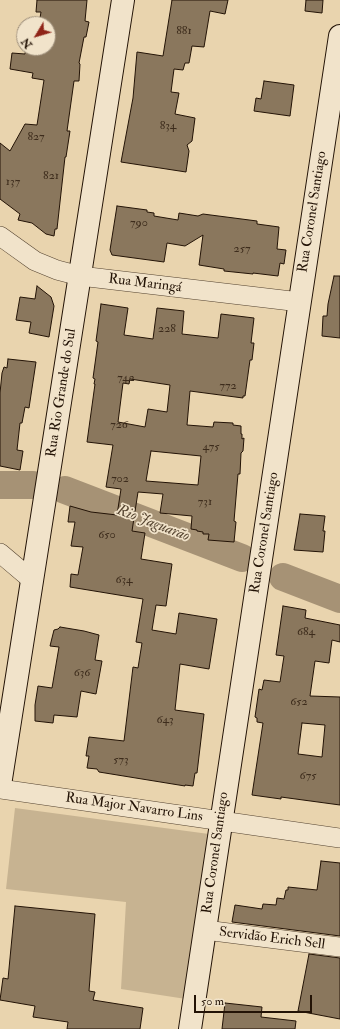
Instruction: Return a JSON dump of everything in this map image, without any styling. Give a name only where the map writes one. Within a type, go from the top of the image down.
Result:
[{"type":"main road","name":"Rua Rio Grande do Sul","points":[[0,785],[124,0]]},
{"type":"main road","name":"Rua Coronel Santiago","points":[[190,1029],[340,36]]},
{"type":"street","name":"Rua Maringá","points":[[0,236],[35,261],[57,270],[80,276],[300,302]]},
{"type":"street","points":[[0,553],[32,580]]},
{"type":"street","name":"Rua Major Navarro Lins","points":[[0,789],[340,838]]},
{"type":"street","name":"Servidão Erich Sell","points":[[205,930],[340,947]]},
{"type":"shaded area","points":[[15,808],[209,834],[186,999],[121,989],[126,902],[6,889]]},
{"type":"building","points":[[37,0],[87,0],[85,21],[89,22],[86,37],[84,37],[79,63],[79,81],[74,81],[67,131],[70,131],[65,157],[57,229],[55,229],[54,236],[46,234],[32,223],[18,220],[20,214],[0,199],[0,143],[10,151],[25,124],[37,125],[44,80],[32,78],[33,73],[10,69],[12,53],[16,53],[16,56],[56,56],[56,16],[40,16],[41,12],[36,12]]},
{"type":"building","points":[[172,0],[228,0],[225,14],[210,11],[204,47],[192,46],[189,63],[185,63],[183,70],[174,69],[171,92],[179,93],[175,114],[195,118],[192,141],[187,145],[189,151],[186,172],[121,162],[133,98],[137,52],[163,56]]},
{"type":"building","points":[[306,0],[323,0],[322,13],[305,11]]},
{"type":"building","points":[[264,81],[294,85],[290,116],[254,111],[256,98],[261,99]]},
{"type":"building","points":[[117,206],[147,210],[147,212],[154,213],[154,216],[178,220],[179,213],[198,216],[203,214],[257,221],[257,224],[279,227],[277,249],[286,250],[284,264],[280,263],[278,276],[224,271],[224,269],[199,265],[203,235],[185,246],[167,243],[164,262],[112,255],[110,250]]},
{"type":"building","points":[[334,276],[340,276],[340,338],[322,336],[323,316],[327,316]]},
{"type":"building","points":[[37,286],[51,297],[54,306],[49,337],[29,333],[31,322],[16,320],[20,297],[35,299]]},
{"type":"building","points":[[101,304],[128,308],[124,335],[153,339],[157,308],[184,311],[182,334],[218,338],[221,314],[254,318],[251,343],[254,343],[245,396],[243,396],[243,398],[190,391],[187,425],[213,427],[214,422],[233,423],[233,425],[241,426],[242,439],[244,438],[243,451],[241,453],[240,474],[238,474],[234,521],[236,522],[234,542],[208,540],[209,534],[203,534],[203,532],[191,529],[192,516],[160,513],[163,494],[138,492],[132,531],[145,533],[141,559],[172,564],[166,606],[156,605],[152,630],[176,634],[179,613],[217,619],[209,669],[180,664],[175,710],[204,714],[197,773],[195,773],[193,786],[99,772],[97,769],[87,768],[89,756],[86,756],[89,737],[124,741],[133,667],[138,668],[142,643],[136,642],[143,599],[70,587],[71,574],[78,575],[83,547],[71,546],[75,522],[68,522],[70,506],[91,512],[117,515],[121,489],[106,487],[113,445],[87,442],[95,384],[95,379],[93,378],[98,342],[96,341]],"holes":[[[130,379],[170,385],[167,412],[148,409],[145,427],[118,422],[123,383],[129,384]],[[151,451],[201,456],[198,485],[146,481]]]},
{"type":"building","points":[[8,359],[36,362],[29,408],[25,407],[22,423],[20,423],[17,450],[23,451],[20,470],[0,466],[0,393],[2,373],[4,367],[7,368]]},
{"type":"building","points":[[300,514],[325,516],[323,552],[294,550]]},
{"type":"building","points":[[283,606],[306,610],[305,618],[340,625],[340,642],[332,640],[329,663],[315,661],[310,696],[340,697],[340,805],[281,797],[281,799],[252,795],[263,723],[257,722],[257,718],[255,717],[259,689],[262,690],[264,680],[280,682],[284,656],[276,655]],"holes":[[[302,723],[325,725],[322,757],[298,754]]]},
{"type":"building","points":[[60,627],[99,635],[95,660],[102,661],[96,694],[81,691],[77,717],[54,715],[53,723],[35,721],[35,705],[38,686],[52,688],[59,647],[50,646],[54,630]]},
{"type":"building","points":[[321,861],[340,863],[340,936],[232,922],[235,905],[262,909],[263,904],[276,905],[277,898],[284,899],[288,887],[317,890]]},
{"type":"building","points":[[15,906],[95,914],[89,991],[95,992],[93,1000],[143,1008],[140,1029],[67,1029],[68,1022],[33,1017],[35,1006],[0,1000],[3,978],[8,979]]},
{"type":"building","points":[[309,954],[340,958],[340,1019],[298,1011]]},
{"type":"building","points":[[225,1003],[262,1007],[261,1017],[296,1021],[295,1029],[222,1029]]},
{"type":"waterway","name":"Rio Jaguarão","points":[[0,485],[33,485]]},
{"type":"waterway","name":"Rio Jaguarão","points":[[65,490],[242,558]]},
{"type":"waterway","name":"Rio Jaguarão","points":[[283,577],[340,599]]}]
